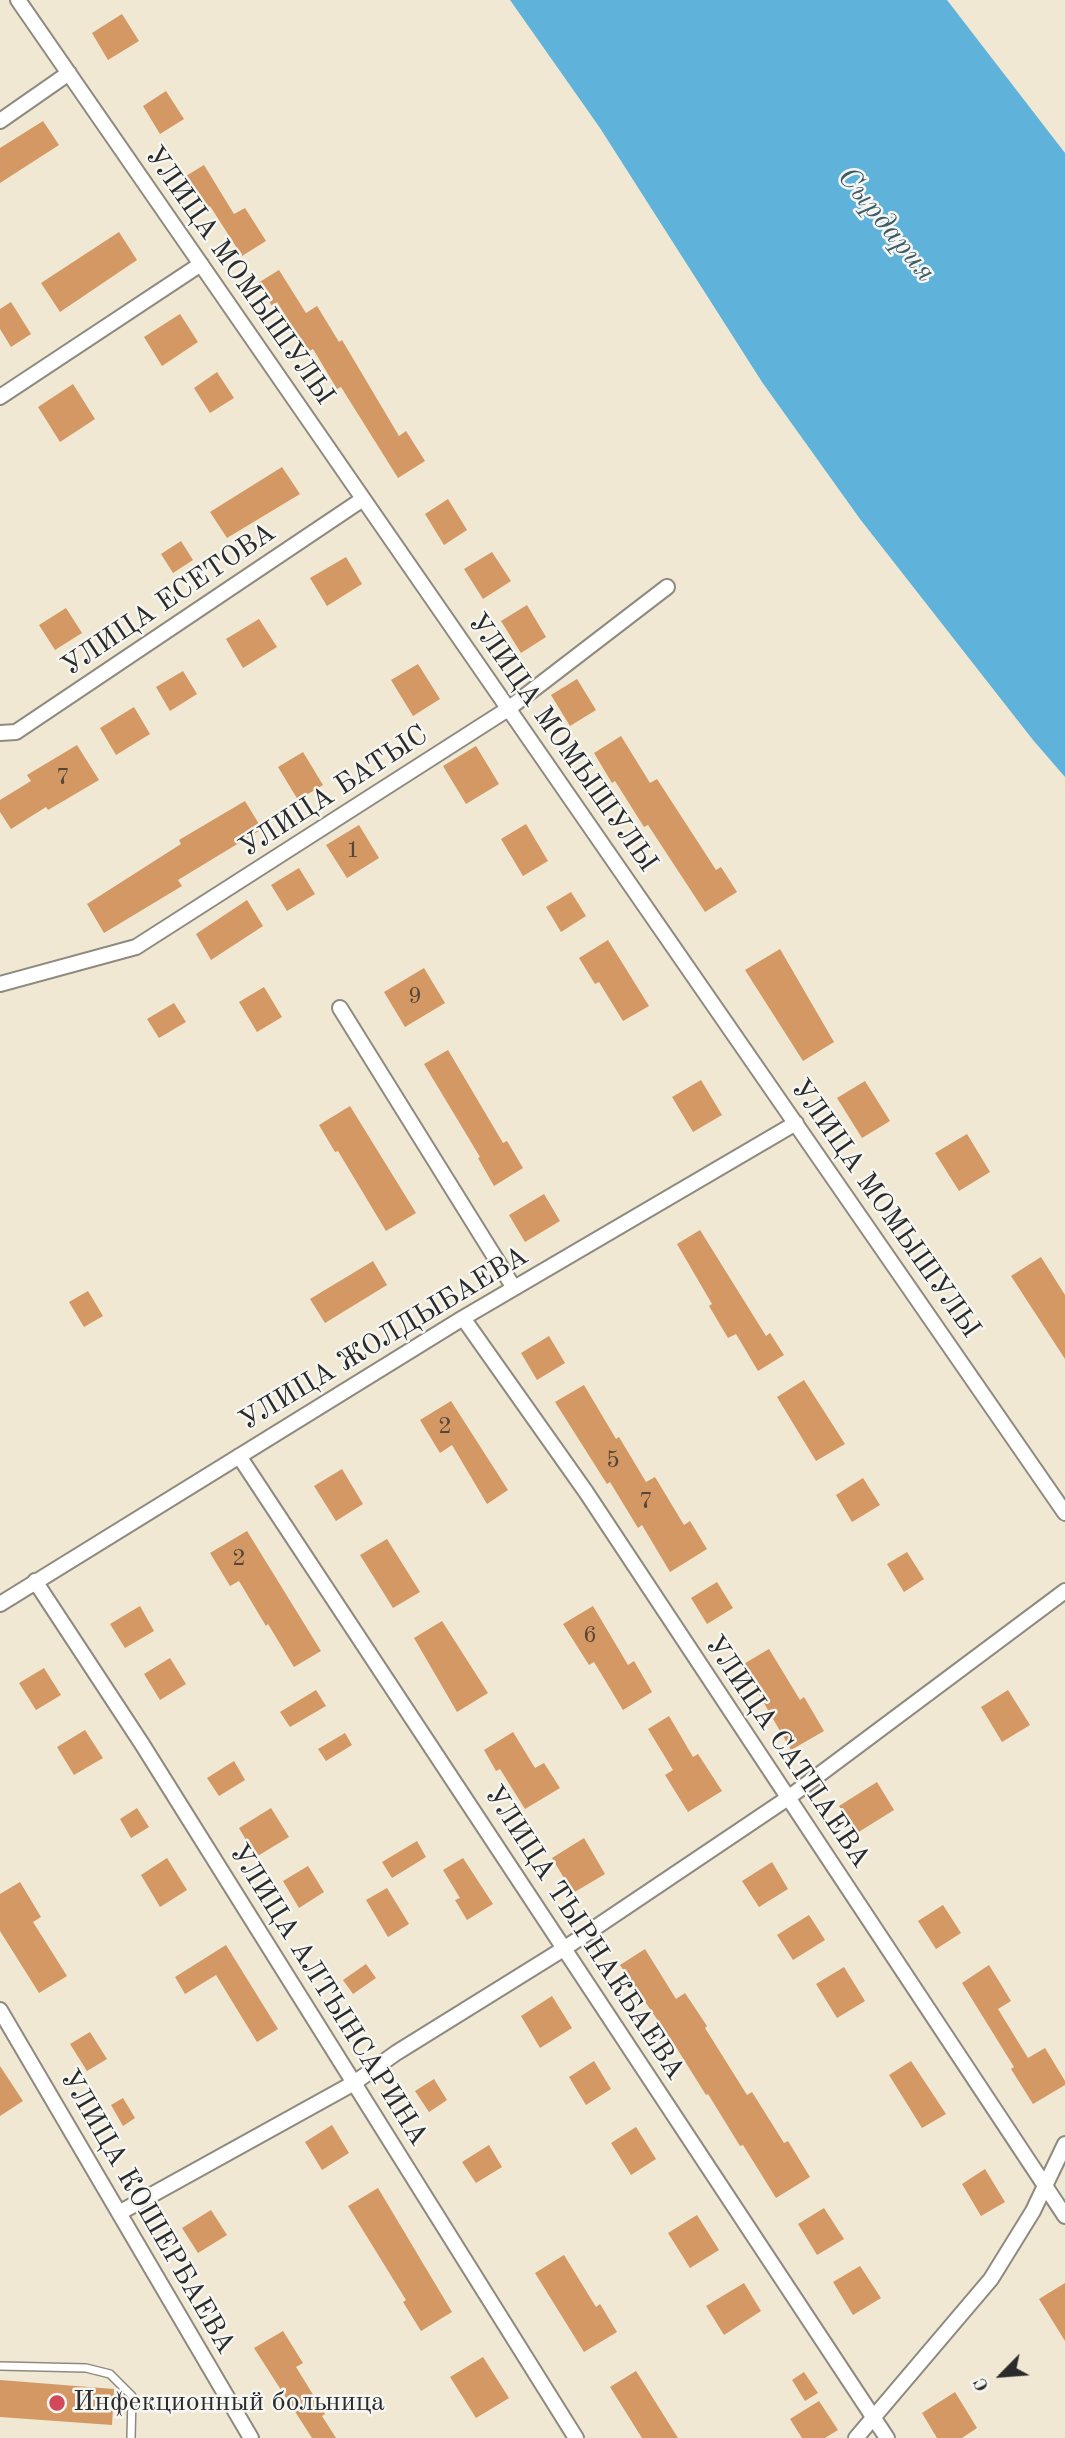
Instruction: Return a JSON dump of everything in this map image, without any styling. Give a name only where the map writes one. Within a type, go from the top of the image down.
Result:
[{"type":"street","name":"УЛИЦА МОМЫШУЛЫ","points":[[18,0],[1065,1513]]},
{"type":"street","points":[[0,121],[69,73]]},
{"type":"street","points":[[0,397],[201,264]]},
{"type":"street","name":"УЛИЦА ЕСЕТОВА","points":[[0,733],[16,732],[363,499]]},
{"type":"street","name":"УЛИЦА БАТЫС","points":[[0,985],[136,947],[508,709],[667,587]]},
{"type":"street","points":[[340,1008],[514,1288]]},
{"type":"street","name":"УЛИЦА ЖОЛДЫБАЕВА","points":[[0,1604],[463,1318],[796,1123]]},
{"type":"street","name":"УЛИЦА САТПАЕВА","points":[[463,1318],[586,1492],[1065,2216]]},
{"type":"street","name":"УЛИЦА ТЫРНАКБАЕВА","points":[[240,1456],[887,2438]]},
{"type":"street","name":"УЛИЦА АЛТЫНСАРИНА","points":[[35,1581],[142,1744],[576,2438]]},
{"type":"street","points":[[119,2213],[354,2083],[396,2053],[565,1948],[788,1798],[1065,1591]]},
{"type":"street","name":"УЛИЦА КОШЕРБАЕВА","points":[[0,2010],[251,2438]]},
{"type":"street","points":[[856,2438],[991,2278],[1033,2211],[1065,2144]]},
{"type":"lane","points":[[0,2366],[86,2368],[110,2374],[123,2384],[132,2396],[131,2438]]},
{"type":"water","name":"Сырдария","points":[[510,0],[947,0],[1065,153],[1065,777],[860,519],[762,382],[600,128]]},
{"type":"building","points":[[122,14],[139,41],[108,60],[92,33]]},
{"type":"building","points":[[166,91],[184,119],[160,134],[143,106]]},
{"type":"building","points":[[43,121],[59,145],[0,183],[0,148]]},
{"type":"building","points":[[204,165],[234,214],[245,208],[266,241],[242,256],[210,206],[207,209],[186,176]]},
{"type":"building","points":[[119,232],[137,260],[60,312],[41,283]]},
{"type":"building","points":[[279,270],[306,313],[317,306],[339,342],[342,340],[399,436],[406,431],[425,461],[398,478],[341,387],[337,389],[313,349],[308,352],[277,302],[272,306],[258,283]]},
{"type":"building","points":[[11,302],[31,334],[11,347],[0,329],[0,309]]},
{"type":"building","points":[[180,314],[198,342],[162,366],[144,337]]},
{"type":"building","points":[[217,372],[234,398],[210,413],[194,388]]},
{"type":"building","points":[[73,384],[95,419],[60,442],[38,407]]},
{"type":"building","points":[[282,467],[300,494],[227,538],[210,512]]},
{"type":"building","points":[[448,499],[467,530],[444,545],[425,514]]},
{"type":"building","points":[[181,541],[193,560],[173,573],[161,554]]},
{"type":"building","points":[[492,552],[511,581],[483,599],[464,569]]},
{"type":"building","points":[[346,557],[362,584],[327,606],[310,578]]},
{"type":"building","points":[[527,605],[546,637],[521,653],[501,621]]},
{"type":"building","points":[[66,608],[82,633],[55,650],[39,625]]},
{"type":"building","points":[[259,619],[277,647],[243,668],[226,639]]},
{"type":"building","points":[[418,664],[440,699],[413,716],[391,680]]},
{"type":"building","points":[[183,671],[197,694],[170,711],[156,687]]},
{"type":"building","points":[[577,679],[596,710],[570,726],[551,695]]},
{"type":"building","points":[[134,707],[150,734],[116,755],[100,728]]},
{"type":"building","points":[[621,736],[650,783],[657,779],[716,870],[721,867],[737,892],[705,912],[648,825],[644,827],[594,753]]},
{"type":"building","points":[[77,745],[99,780],[48,810],[46,807],[11,829],[0,812],[0,800],[31,781],[27,775]]},
{"type":"building","points":[[476,746],[499,784],[466,804],[443,766]]},
{"type":"building","points":[[303,752],[323,785],[298,800],[278,767]]},
{"type":"building","points":[[245,801],[262,829],[178,880],[182,886],[104,933],[87,904],[181,844],[179,840]]},
{"type":"building","points":[[526,824],[548,861],[523,876],[501,839]]},
{"type":"building","points":[[359,825],[379,858],[347,878],[326,845]]},
{"type":"building","points":[[299,868],[315,894],[287,911],[271,885]]},
{"type":"building","points":[[571,892],[586,916],[561,932],[546,907]]},
{"type":"building","points":[[247,900],[263,926],[211,960],[196,934]]},
{"type":"building","points":[[608,940],[649,1006],[623,1021],[599,982],[595,984],[579,958]]},
{"type":"building","points":[[780,949],[834,1042],[803,1061],[745,970]]},
{"type":"building","points":[[424,968],[445,1003],[405,1027],[384,992]]},
{"type":"building","points":[[264,987],[282,1017],[257,1032],[239,1002]]},
{"type":"building","points":[[174,1003],[186,1022],[159,1038],[147,1019]]},
{"type":"building","points":[[448,1050],[503,1143],[507,1141],[523,1168],[494,1186],[478,1158],[480,1157],[424,1064]]},
{"type":"building","points":[[701,1080],[722,1115],[693,1132],[672,1097]]},
{"type":"building","points":[[865,1081],[890,1121],[862,1138],[837,1098]]},
{"type":"building","points":[[350,1106],[416,1213],[386,1231],[338,1151],[335,1152],[319,1125]]},
{"type":"building","points":[[967,1134],[990,1172],[959,1191],[935,1153]]},
{"type":"building","points":[[544,1194],[560,1221],[525,1242],[509,1215]]},
{"type":"building","points":[[700,1230],[766,1336],[770,1333],[784,1355],[758,1371],[736,1334],[728,1338],[709,1306],[712,1304],[677,1244]]},
{"type":"building","points":[[1041,1257],[1065,1295],[1065,1359],[1011,1276]]},
{"type":"building","points":[[373,1261],[387,1285],[325,1323],[310,1299]]},
{"type":"building","points":[[88,1291],[103,1316],[84,1327],[69,1302]]},
{"type":"building","points":[[549,1336],[565,1363],[537,1380],[521,1353]]},
{"type":"building","points":[[804,1380],[845,1444],[816,1461],[777,1397]]},
{"type":"building","points":[[584,1385],[616,1439],[619,1437],[646,1482],[655,1477],[684,1525],[690,1521],[707,1549],[670,1572],[642,1525],[638,1528],[555,1402]]},
{"type":"building","points":[[451,1401],[508,1490],[487,1504],[452,1445],[440,1453],[420,1420]]},
{"type":"building","points":[[342,1469],[363,1504],[336,1521],[314,1486]]},
{"type":"building","points":[[863,1478],[880,1505],[852,1522],[836,1495]]},
{"type":"building","points":[[247,1531],[321,1651],[294,1667],[239,1581],[230,1586],[210,1553]]},
{"type":"building","points":[[387,1539],[420,1592],[393,1608],[360,1555]]},
{"type":"building","points":[[907,1552],[924,1579],[904,1592],[887,1564]]},
{"type":"building","points":[[717,1582],[733,1608],[707,1624],[691,1598]]},
{"type":"building","points":[[140,1606],[154,1631],[125,1648],[110,1624]]},
{"type":"building","points":[[593,1606],[628,1665],[634,1661],[652,1692],[623,1710],[594,1662],[589,1665],[563,1624]]},
{"type":"building","points":[[442,1621],[488,1693],[457,1712],[414,1638]]},
{"type":"building","points":[[769,1649],[800,1700],[804,1697],[824,1731],[791,1750],[742,1665]]},
{"type":"building","points":[[170,1658],[186,1684],[160,1700],[144,1674]]},
{"type":"building","points":[[44,1668],[61,1695],[36,1710],[19,1683]]},
{"type":"building","points":[[316,1690],[326,1706],[290,1727],[280,1712]]},
{"type":"building","points":[[1008,1690],[1030,1725],[1002,1742],[981,1707]]},
{"type":"building","points":[[669,1716],[693,1757],[698,1754],[722,1791],[688,1812],[665,1775],[673,1770],[648,1729]]},
{"type":"building","points":[[85,1730],[103,1758],[74,1775],[57,1747]]},
{"type":"building","points":[[513,1732],[535,1768],[544,1763],[560,1788],[525,1809],[500,1769],[496,1771],[484,1750]]},
{"type":"building","points":[[345,1733],[352,1745],[326,1761],[318,1749]]},
{"type":"building","points":[[234,1761],[245,1780],[219,1796],[207,1778]]},
{"type":"building","points":[[877,1782],[894,1810],[857,1833],[839,1806]]},
{"type":"building","points":[[137,1808],[149,1827],[131,1838],[120,1819]]},
{"type":"building","points":[[271,1808],[289,1837],[256,1857],[239,1828]]},
{"type":"building","points":[[584,1838],[605,1874],[573,1893],[552,1858]]},
{"type":"building","points":[[417,1841],[426,1857],[392,1878],[382,1862]]},
{"type":"building","points":[[167,1858],[187,1890],[160,1907],[141,1875]]},
{"type":"building","points":[[463,1858],[493,1904],[467,1920],[455,1900],[460,1898],[443,1870]]},
{"type":"building","points":[[772,1862],[788,1889],[759,1907],[742,1881]]},
{"type":"building","points":[[308,1866],[324,1892],[299,1908],[283,1881]]},
{"type":"building","points":[[20,1882],[41,1917],[33,1922],[67,1976],[39,1993],[0,1931],[0,1894]]},
{"type":"building","points":[[387,1888],[409,1924],[388,1937],[366,1900]]},
{"type":"building","points":[[943,1905],[961,1933],[936,1949],[918,1921]]},
{"type":"building","points":[[809,1915],[825,1940],[793,1960],[777,1935]]},
{"type":"building","points":[[226,1945],[278,2029],[257,2042],[216,1975],[185,1994],[175,1977]]},
{"type":"building","points":[[645,1949],[676,1999],[685,1993],[747,2095],[752,2092],[784,2143],[788,2141],[810,2177],[776,2198],[620,1965]]},
{"type":"building","points":[[366,1964],[376,1978],[353,1994],[343,1980]]},
{"type":"building","points":[[989,1965],[1011,2001],[998,2009],[1028,2058],[1045,2048],[1065,2081],[1065,2085],[1033,2104],[1011,2069],[1014,2067],[962,1983]]},
{"type":"building","points":[[844,1967],[865,2001],[837,2018],[816,1984]]},
{"type":"building","points":[[552,1996],[572,2028],[540,2048],[521,2016]]},
{"type":"building","points":[[90,2032],[107,2059],[87,2071],[70,2044]]},
{"type":"building","points":[[594,2061],[611,2089],[586,2105],[569,2077]]},
{"type":"building","points":[[911,2061],[946,2114],[922,2128],[889,2075]]},
{"type":"building","points":[[0,2066],[23,2101],[0,2116]]},
{"type":"building","points":[[434,2079],[447,2100],[429,2112],[415,2091]]},
{"type":"building","points":[[123,2098],[135,2118],[123,2126],[111,2105]]},
{"type":"building","points":[[332,2125],[349,2153],[322,2170],[305,2142]]},
{"type":"building","points":[[636,2127],[656,2159],[631,2175],[611,2143]]},
{"type":"building","points":[[489,2145],[502,2167],[476,2183],[462,2162]]},
{"type":"building","points":[[985,2169],[1005,2202],[981,2216],[962,2184]]},
{"type":"building","points":[[378,2188],[452,2312],[421,2331],[403,2302],[406,2300],[348,2206]]},
{"type":"building","points":[[824,2208],[844,2239],[817,2255],[798,2224]]},
{"type":"building","points":[[211,2210],[227,2235],[198,2253],[182,2228]]},
{"type":"building","points":[[697,2215],[719,2250],[690,2268],[668,2233]]},
{"type":"building","points":[[564,2255],[596,2307],[600,2304],[617,2332],[584,2352],[535,2273]]},
{"type":"building","points":[[860,2266],[881,2298],[853,2315],[833,2282]]},
{"type":"building","points":[[744,2283],[761,2311],[724,2335],[706,2306]]},
{"type":"building","points":[[1065,2283],[1065,2341],[1039,2299]]},
{"type":"building","points":[[283,2331],[303,2363],[296,2367],[325,2414],[322,2416],[336,2438],[312,2438],[254,2348]]},
{"type":"building","points":[[483,2357],[509,2398],[476,2418],[450,2377]]},
{"type":"building","points":[[636,2371],[678,2438],[642,2438],[610,2387]]},
{"type":"building","points":[[804,2372],[818,2393],[805,2401],[792,2380]]},
{"type":"building","name":"Инфекционный больница","points":[[0,2380],[114,2389],[112,2425],[0,2417]]},
{"type":"building","points":[[955,2392],[977,2428],[962,2438],[937,2438],[922,2413]]},
{"type":"building","points":[[819,2401],[838,2430],[825,2438],[802,2438],[790,2419]]},
{"type":"place","name":"Инфекционный больница","points":[[57,2403]]}]
